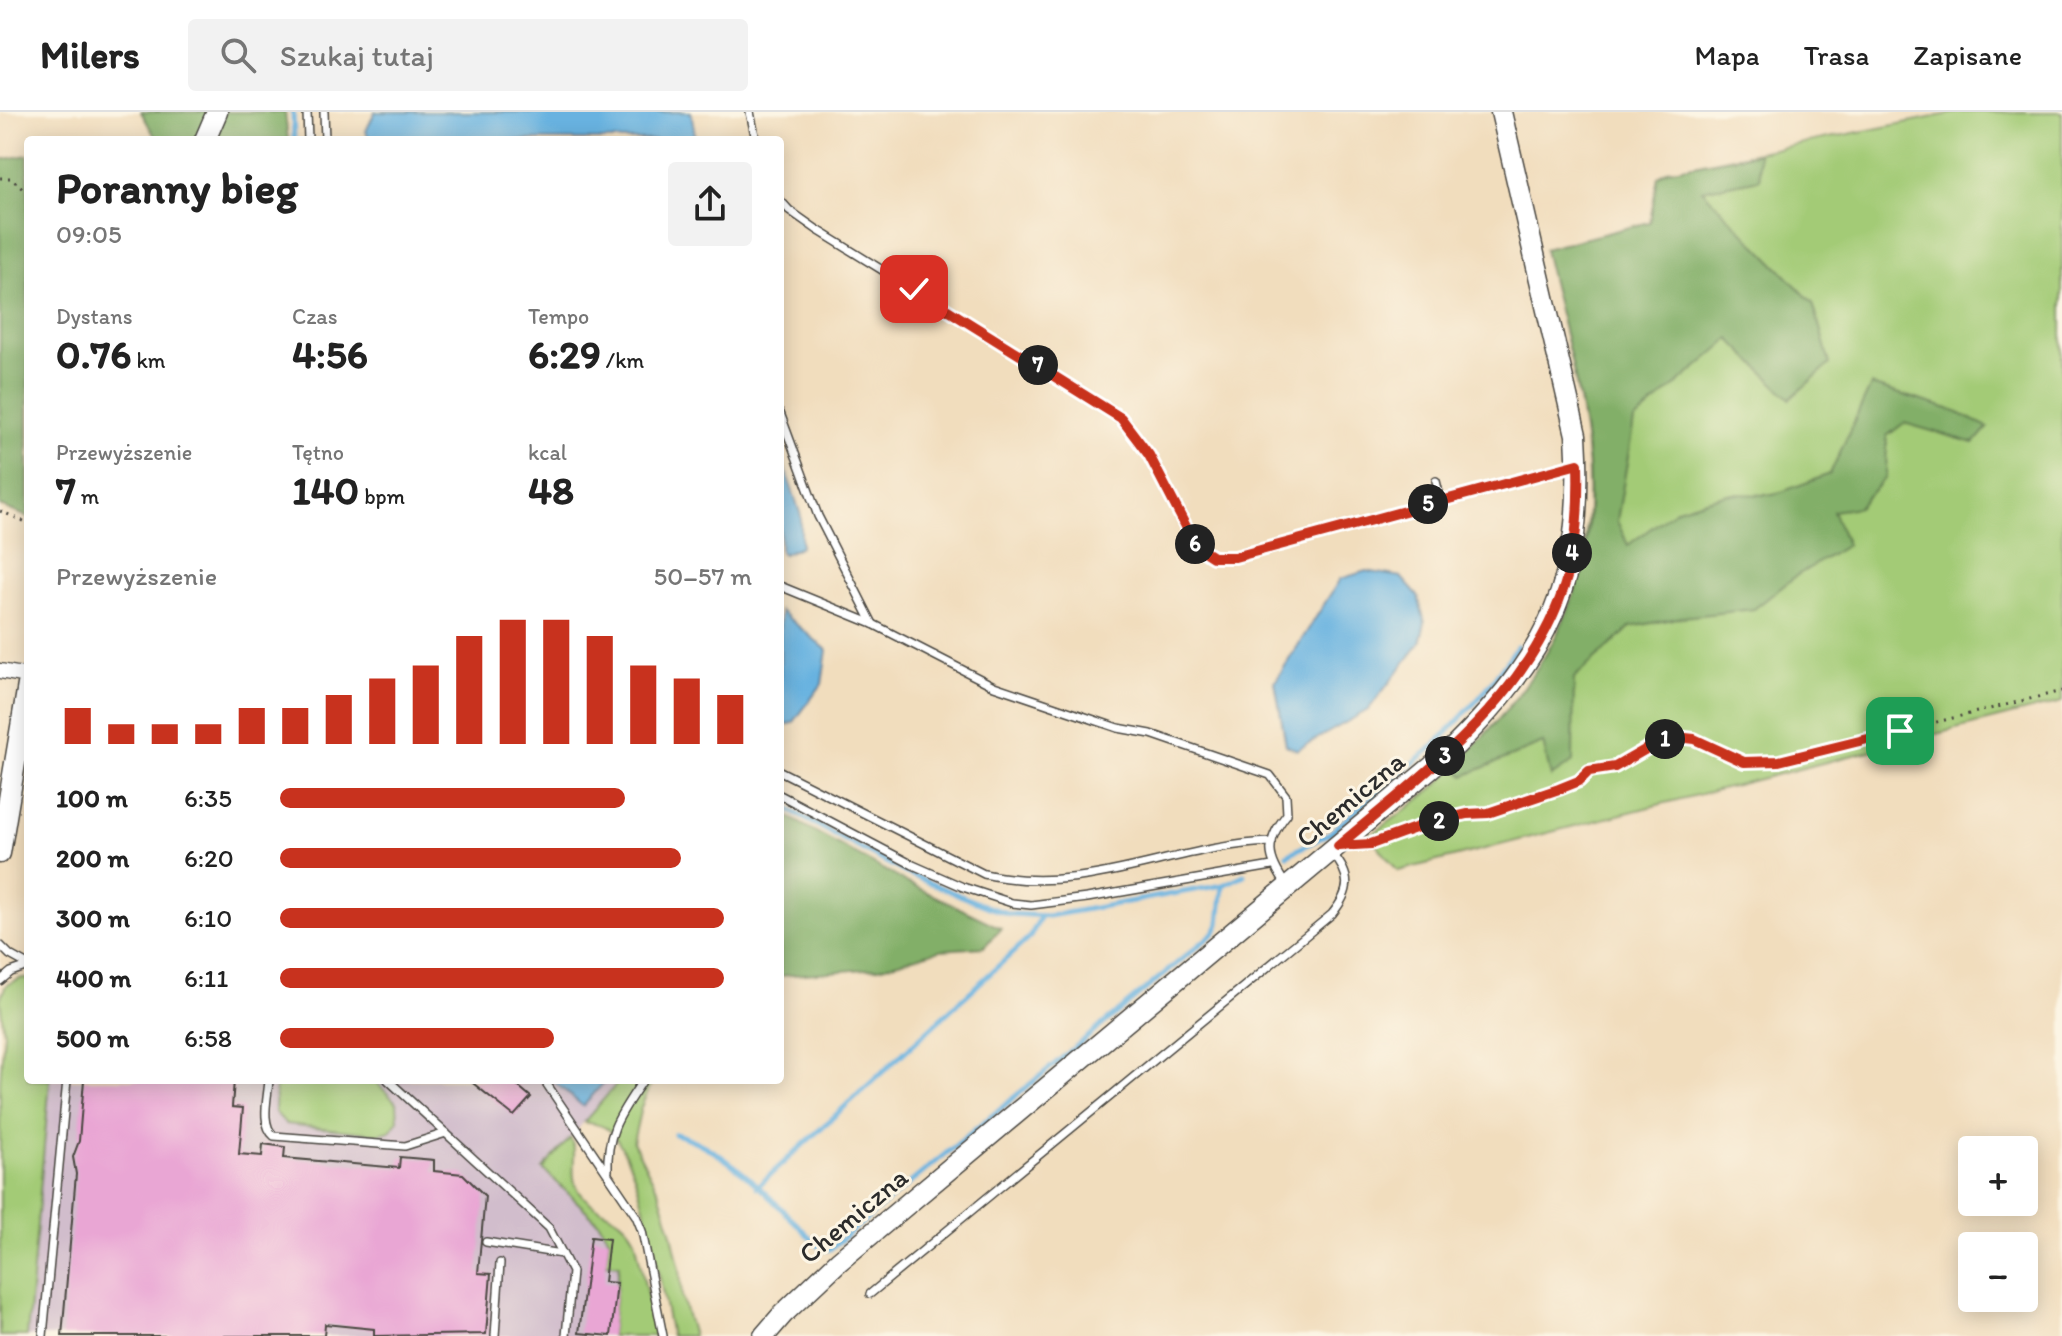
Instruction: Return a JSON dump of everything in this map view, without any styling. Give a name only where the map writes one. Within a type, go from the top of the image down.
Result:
[{"type":"street","points":[[207,136],[217,112]]},
{"type":"street","name":"Chemiczna","points":[[764,1336],[839,1261],[1446,755],[1520,671],[1543,636],[1560,602],[1569,570],[1578,504],[1578,464],[1570,404],[1501,112]]},
{"type":"street","points":[[0,671],[24,675]]},
{"type":"street","points":[[0,853],[24,709]]},
{"type":"lane","points":[[307,112],[308,136]]},
{"type":"lane","points":[[324,112],[325,136]]},
{"type":"lane","points":[[750,112],[755,136]]},
{"type":"lane","points":[[784,203],[816,229],[1121,418],[1149,455],[1196,546],[1213,557],[1235,557],[1578,464]]},
{"type":"lane","points":[[784,424],[818,516],[873,624]]},
{"type":"lane","points":[[1436,481],[1441,501]]},
{"type":"lane","points":[[784,588],[873,624],[994,686],[1118,728],[1151,734],[1270,775],[1286,796],[1287,814],[1278,826],[1270,853],[1272,866],[1288,887]]},
{"type":"lane","points":[[784,773],[984,874],[1012,880],[1080,878],[1233,845],[1272,842]]},
{"type":"lane","points":[[784,797],[913,865],[963,887],[1012,903],[1031,905],[1075,900],[1272,866]]},
{"type":"lane","points":[[870,1294],[1332,914],[1347,886],[1345,870],[1334,849]]},
{"type":"lane","points":[[0,945],[24,963]]},
{"type":"lane","points":[[0,981],[11,972],[24,967]]},
{"type":"lane","points":[[43,1336],[67,1084]]},
{"type":"lane","points":[[269,1084],[266,1122],[268,1131],[274,1136],[405,1146],[446,1133]]},
{"type":"lane","points":[[392,1084],[549,1228],[572,1272],[566,1336]]},
{"type":"lane","points":[[547,1084],[576,1131],[629,1203],[642,1231],[663,1336]]},
{"type":"lane","points":[[608,1173],[609,1139],[620,1114],[640,1084]]},
{"type":"lane","points":[[486,1242],[562,1254]]},
{"type":"lane","points":[[495,1336],[500,1263]]},
{"type":"path","points":[[0,178],[11,178],[24,190]]},
{"type":"path","points":[[0,511],[24,521]]},
{"type":"path","points":[[1334,849],[1371,844],[1429,823],[1467,814],[1488,813],[1579,781],[1589,771],[1615,767],[1669,736],[1694,739],[1744,762],[1779,761],[2062,691]]},
{"type":"shaded area","points":[[47,1084],[617,1084],[544,1169],[602,1223],[628,1278],[621,1336],[24,1336]]},
{"type":"green space","points":[[141,112],[285,112],[288,136],[155,136]]},
{"type":"green space","points":[[1959,112],[2062,112],[2062,702],[1398,871],[1370,836],[1434,788],[1500,718],[1552,644],[1565,619],[1579,575],[1587,517],[1587,458],[1582,414],[1544,249],[1650,222],[1658,177],[1668,170]]},
{"type":"green space","points":[[1758,153],[1760,179],[1702,190],[1813,303],[1830,364],[1790,399],[1730,339],[1634,421],[1617,521],[1628,545],[1677,509],[1727,494],[1773,495],[1830,474],[1871,385],[1952,410],[1988,427],[1974,443],[1904,423],[1887,436],[1886,477],[1858,507],[1833,511],[1847,545],[1796,576],[1754,609],[1631,627],[1574,678],[1573,762],[1551,777],[1543,743],[1464,776],[1455,766],[1507,709],[1552,644],[1573,597],[1584,554],[1589,511],[1583,422],[1544,249],[1650,222],[1658,177],[1668,170]]},
{"type":"green space","points":[[24,156],[24,515],[0,506],[0,160]]},
{"type":"green space","points":[[784,814],[908,883],[1001,928],[984,947],[940,950],[879,968],[784,976]]},
{"type":"green space","points":[[24,978],[24,1084],[50,1084],[27,1336],[0,1336],[0,1081],[4,1034],[0,999],[6,985]]},
{"type":"green space","points":[[276,1084],[378,1084],[397,1103],[398,1120],[390,1131],[378,1134],[286,1124],[275,1112]]},
{"type":"green space","points":[[617,1084],[651,1084],[641,1107],[633,1142],[659,1192],[671,1230],[680,1270],[682,1297],[693,1336],[671,1336],[649,1226],[631,1167],[620,1144],[605,1127],[584,1122]]},
{"type":"green space","points":[[570,1138],[574,1149],[574,1178],[579,1191],[593,1205],[622,1222],[635,1239],[656,1336],[611,1336],[619,1265],[606,1263],[609,1239],[599,1223],[543,1169]]},
{"type":"water","points":[[375,112],[691,112],[695,136],[368,136],[366,131]]},
{"type":"water","points":[[784,466],[801,516],[801,546],[784,554]]},
{"type":"water","points":[[1366,571],[1401,577],[1418,596],[1425,623],[1420,643],[1368,710],[1297,750],[1286,745],[1275,682],[1340,579]]},
{"type":"water","points":[[784,614],[827,650],[822,684],[793,723],[784,725]]},
{"type":"water","points":[[557,1084],[602,1084],[583,1106]]},
{"type":"building","points":[[84,1084],[234,1084],[232,1107],[243,1108],[239,1154],[262,1156],[263,1144],[285,1147],[284,1158],[399,1168],[400,1157],[434,1160],[434,1171],[463,1174],[485,1196],[478,1273],[491,1274],[486,1334],[374,1336],[374,1329],[325,1324],[324,1336],[62,1336],[76,1174],[73,1157],[79,1141]]},
{"type":"building","points":[[474,1084],[516,1084],[531,1097],[514,1116]]},
{"type":"building","points":[[591,1237],[609,1239],[604,1282],[617,1283],[611,1336],[579,1333]]},
{"type":"waterway","points":[[293,112],[294,136]]},
{"type":"waterway","points":[[1287,855],[1330,833],[1436,744],[1482,695],[1517,647]]},
{"type":"waterway","points":[[784,807],[906,873],[1010,914],[1049,916],[1223,885],[1244,875]]},
{"type":"waterway","points":[[675,1134],[696,1142],[735,1167],[823,1250],[830,1249],[1215,932],[1219,924],[1223,885]]},
{"type":"waterway","points":[[757,1187],[1030,937],[1041,916]]},
{"type":"route","points":[[914,289],[1121,418],[1149,455],[1196,546],[1213,557],[1235,557],[1578,464],[1576,531],[1569,570],[1560,602],[1543,636],[1495,704],[1470,731],[1338,846],[1371,844],[1429,823],[1467,814],[1488,813],[1579,781],[1589,771],[1615,767],[1669,736],[1694,739],[1744,762],[1764,762],[1900,731]]}]
